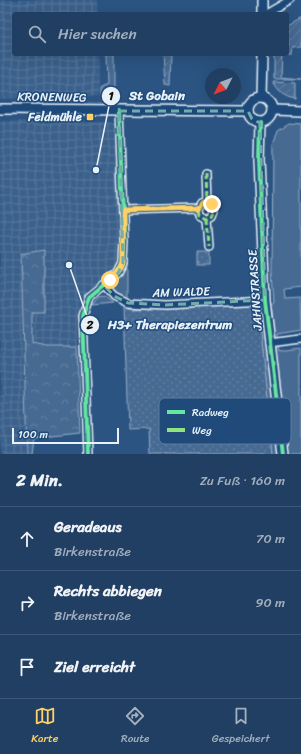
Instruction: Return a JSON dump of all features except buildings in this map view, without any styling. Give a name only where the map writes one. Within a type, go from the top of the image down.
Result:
[{"type":"street","points":[[262,0],[262,12]]},
{"type":"street","points":[[269,12],[290,0]]},
{"type":"street","points":[[261,98],[262,56]]},
{"type":"street","points":[[261,98],[269,101],[273,110],[269,120],[260,123],[252,119],[248,112],[252,101],[261,98]]},
{"type":"street","name":"KRONENWEG","points":[[0,109],[248,112]]},
{"type":"street","points":[[273,110],[301,111]]},
{"type":"street","points":[[88,454],[83,316],[89,297],[118,273],[123,263],[120,111]]},
{"type":"street","name":"JAHNSTRASSE","points":[[260,123],[260,168],[265,300],[276,398]]},
{"type":"street","points":[[206,174],[208,202]]},
{"type":"street","points":[[208,202],[212,204],[214,210],[212,215],[207,218],[200,214],[199,208],[202,203],[208,202]]},
{"type":"street","points":[[123,210],[199,208]]},
{"type":"street","points":[[207,218],[209,247]]},
{"type":"street","name":"AM WALDE","points":[[104,285],[114,296],[128,303],[165,305],[265,300]]},
{"type":"street","points":[[269,343],[301,339]]},
{"type":"street","name":"JAHNSTRASSE","points":[[282,444],[283,454]]},
{"type":"highlighted area","points":[[119,111],[248,111],[252,119],[260,123],[265,300],[165,305],[128,303],[114,296],[104,285],[118,273],[123,263]]},
{"type":"shaded area","points":[[0,0],[97,0],[98,12],[12,12],[12,56],[98,56],[98,97],[0,99]]},
{"type":"shaded area","points":[[0,121],[111,122],[115,124],[120,234],[119,256],[117,264],[112,272],[88,290],[77,321],[77,347],[48,347],[32,344],[32,312],[44,312],[44,250],[21,254],[27,454],[0,454]]},
{"type":"green space","points":[[301,18],[301,47],[293,48],[292,55],[289,55],[289,25]]},
{"type":"green space","points":[[106,56],[114,56],[114,97],[100,97],[100,88],[107,85]]},
{"type":"green space","points":[[163,56],[171,56],[170,86],[165,85]]},
{"type":"green space","points":[[274,56],[282,56],[281,77],[301,79],[274,79]]},
{"type":"green space","points":[[273,82],[295,83],[295,99],[282,94]]},
{"type":"green space","points":[[289,123],[301,124],[301,287],[284,289],[285,299],[300,298],[301,330],[277,334],[279,351],[301,348],[301,454],[273,454],[272,444],[291,444],[291,398],[267,398],[257,304],[274,303],[272,272],[273,144],[278,130]]},
{"type":"green space","points":[[44,250],[44,312],[32,312],[32,344],[48,347],[77,347],[80,433],[34,438],[32,454],[27,454],[21,254]]},
{"type":"green space","points":[[197,252],[209,252],[209,265],[197,265]]},
{"type":"green space","points":[[125,265],[127,265],[127,300],[117,296],[112,286],[124,270]]},
{"type":"green space","points":[[104,296],[113,303],[92,305],[98,297]]},
{"type":"green space","points":[[257,304],[267,398],[159,398],[159,444],[272,444],[273,454],[150,454],[149,429],[128,430],[124,307],[133,309]]},
{"type":"marked path","points":[[206,174],[207,202]]},
{"type":"marked path","points":[[123,210],[199,208],[202,203],[207,202],[212,204],[214,210],[212,215],[207,218],[200,214],[199,208]]},
{"type":"marked path","points":[[207,218],[209,247]]},
{"type":"cycle path","points":[[88,454],[83,316],[89,297],[118,273],[123,263],[124,241],[119,111]]},
{"type":"cycle path","points":[[260,123],[259,160],[265,300],[276,398]]},
{"type":"cycle path","points":[[282,444],[283,454]]},
{"type":"place","name":"Feldmühle","points":[[90,117]]},
{"type":"place","name":"St Gobain","points":[[96,170]]},
{"type":"place","name":"H3+ Therapiezentrum","points":[[69,265]]},
{"type":"route","points":[[110,280],[118,273],[123,263],[123,210],[146,208],[199,208],[199,206],[204,202],[210,202],[212,204]]}]
